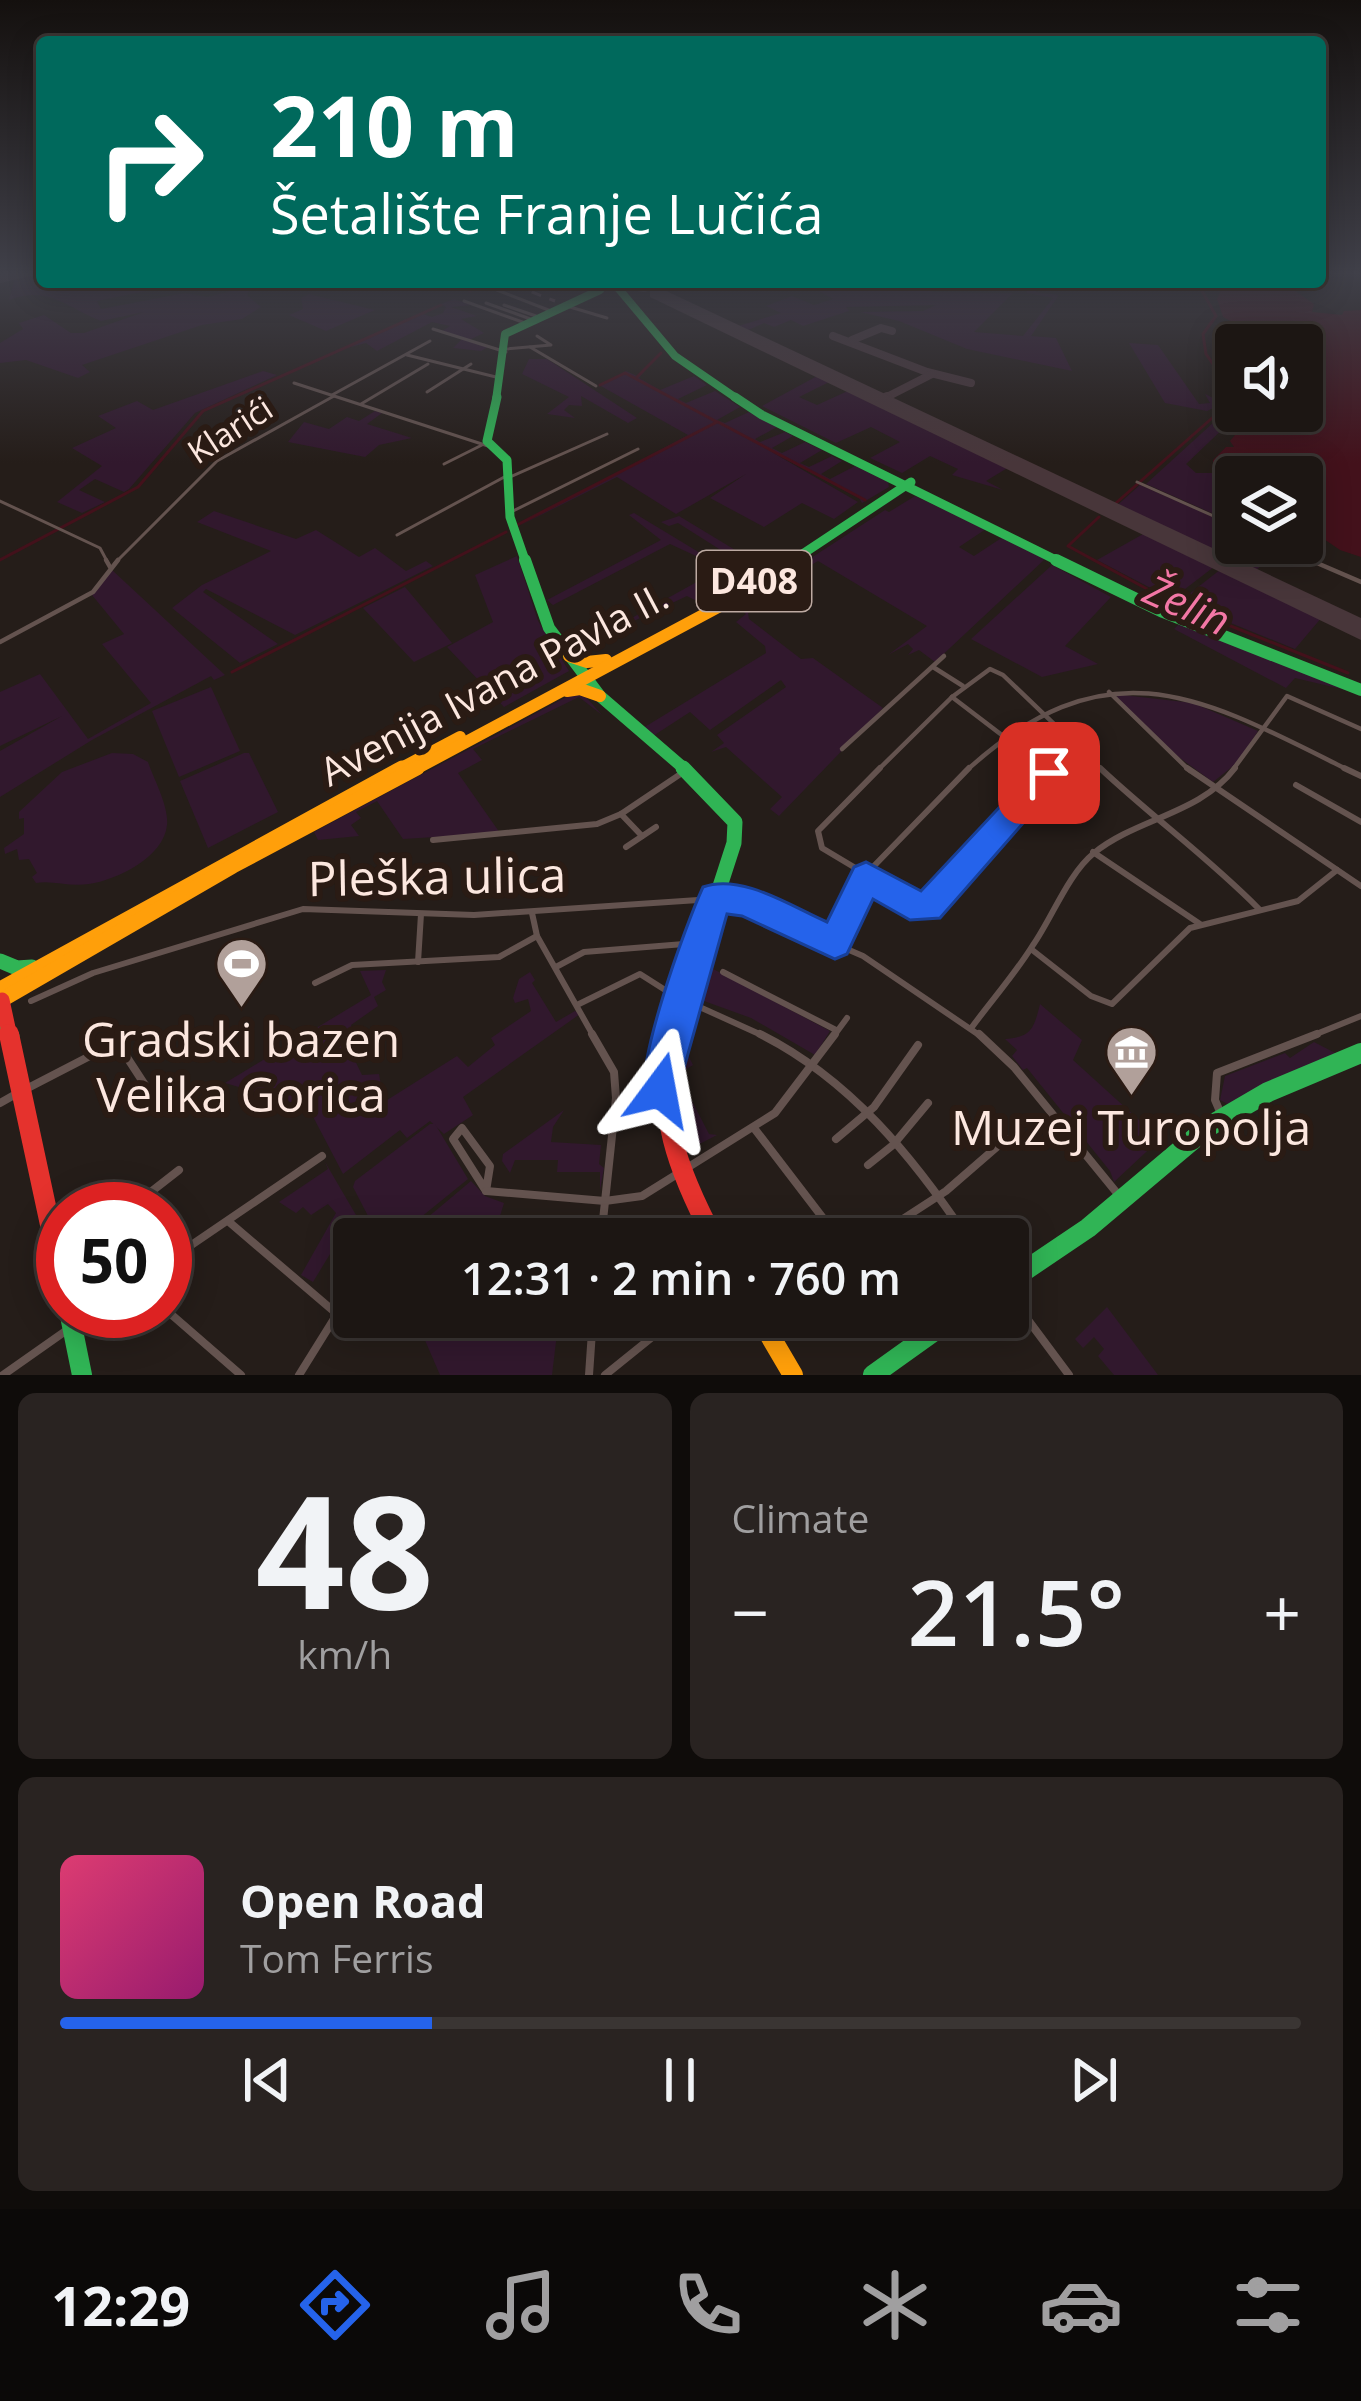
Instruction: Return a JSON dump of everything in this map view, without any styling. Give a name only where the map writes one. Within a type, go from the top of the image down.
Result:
[{"type":"main road","points":[[505,335],[506,351],[483,442],[506,458],[509,513],[544,619],[600,696],[686,770],[728,811],[736,826],[681,1003],[660,1090],[664,1131],[676,1172],[702,1218]]},
{"type":"main road","points":[[655,335],[708,382],[902,488],[1208,626],[1361,688]]},
{"type":"main road","points":[[661,335],[720,384],[906,491],[925,493]]},
{"type":"main road","points":[[902,488],[925,493],[1185,621],[1361,688]]},
{"type":"main road","name":"Avenija Ivana Pavla II.","points":[[0,996],[558,693],[606,660],[753,581],[902,488]]},
{"type":"main road","name":"Avenija Ivana Pavla II.","points":[[0,996],[46,962],[229,859],[757,586],[902,488]]},
{"type":"main road","points":[[569,656],[587,662],[606,660]]},
{"type":"main road","points":[[558,693],[580,689],[600,696]]},
{"type":"main road","points":[[0,961],[17,968],[46,962]]},
{"type":"main road","points":[[0,996],[42,1182]]},
{"type":"main road","points":[[0,1025],[12,1036]]},
{"type":"main road","points":[[1029,1267],[1223,1118],[1268,1092],[1358,1059]]},
{"type":"main road","points":[[74,1338],[82,1375]]},
{"type":"main road","points":[[772,1338],[794,1375]]},
{"type":"main road","points":[[873,1375],[924,1338]]},
{"type":"street","points":[[453,335],[506,351],[551,345],[537,336]]},
{"type":"street","name":"Klarići","points":[[0,642],[83,599],[206,469],[243,443],[430,341]]},
{"type":"street","points":[[530,346],[596,386]]},
{"type":"street","points":[[404,355],[500,378]]},
{"type":"street","points":[[361,404],[431,362]]},
{"type":"street","points":[[427,392],[471,364]]},
{"type":"street","points":[[294,382],[483,442]]},
{"type":"street","points":[[397,535],[508,476],[607,434]]},
{"type":"street","points":[[444,464],[483,442]]},
{"type":"street","points":[[509,513],[638,449]]},
{"type":"street","points":[[1139,483],[1215,517]]},
{"type":"street","points":[[0,501],[105,552],[110,567]]},
{"type":"street","points":[[1321,564],[1361,582]]},
{"type":"street","points":[[842,749],[944,656]]},
{"type":"street","points":[[932,667],[963,686]]},
{"type":"street","points":[[952,697],[1042,762],[1049,776],[928,907],[910,905],[822,848],[816,836],[952,697],[963,686],[980,671],[993,670],[1259,909]]},
{"type":"street","points":[[1109,692],[1160,746],[1361,886]]},
{"type":"street","points":[[835,943],[866,877],[945,790],[1005,736],[1043,713],[1109,692],[1183,698],[1264,729],[1361,776]]},
{"type":"street","points":[[972,1028],[1031,949],[1093,852],[1215,788],[1230,776],[1291,695],[1361,729]]},
{"type":"street","points":[[433,840],[586,826],[621,814],[686,770]]},
{"type":"street","points":[[1296,785],[1361,822]]},
{"type":"street","points":[[621,814],[642,836]]},
{"type":"street","points":[[626,848],[656,827]]},
{"type":"street","points":[[1093,852],[1200,924]]},
{"type":"street","points":[[1031,949],[1108,1005],[1185,932],[1200,924],[1298,901],[1337,870]]},
{"type":"street","points":[[715,898],[746,902],[835,943],[898,976],[972,1028],[1014,1067],[1122,1199]]},
{"type":"street","name":"Pleška ulica","points":[[31,1000],[93,973],[295,910],[532,913],[715,898]]},
{"type":"street","points":[[532,913],[537,936],[614,1072],[603,1218]]},
{"type":"street","points":[[418,962],[422,914]]},
{"type":"street","points":[[314,983],[346,966],[499,957],[537,936]]},
{"type":"street","points":[[556,967],[584,952],[684,944]]},
{"type":"street","points":[[723,972],[836,1030]]},
{"type":"street","points":[[577,1005],[638,974],[681,1003],[755,1030],[813,1066],[868,1113],[955,1218]]},
{"type":"street","points":[[1223,1118],[1215,1100],[1215,1077],[1221,1070],[1361,1016]]},
{"type":"street","points":[[486,1191],[605,1201],[636,1198],[754,1128],[786,1102],[847,1018]]},
{"type":"street","points":[[0,1103],[117,1042],[160,1108]]},
{"type":"street","points":[[836,1139],[868,1113],[918,1045]]},
{"type":"street","points":[[868,1165],[896,1142],[928,1103]]},
{"type":"street","points":[[462,1128],[490,1166],[486,1191],[453,1139],[462,1128]]},
{"type":"street","points":[[754,1128],[823,1218]]},
{"type":"street","points":[[904,1218],[940,1195],[1006,1139]]},
{"type":"street","points":[[192,1245],[322,1156]]},
{"type":"street","points":[[164,1182],[179,1170]]},
{"type":"street","points":[[228,1221],[337,1314],[299,1375]]},
{"type":"street","points":[[1029,1321],[1069,1375]]},
{"type":"street","points":[[192,1332],[241,1375]]},
{"type":"street","points":[[3,1375],[55,1338]]},
{"type":"street","points":[[589,1375],[592,1338]]},
{"type":"street","points":[[605,1375],[651,1338]]},
{"type":"shaded area","points":[[13,335],[171,335],[82,365],[90,372],[78,378],[26,360],[0,363],[0,343]]},
{"type":"shaded area","points":[[376,335],[407,335],[377,351],[366,343],[347,348]]},
{"type":"shaded area","points":[[452,335],[479,335],[469,340],[488,347],[481,351],[453,348],[462,339]]},
{"type":"shaded area","points":[[933,335],[1056,338],[1072,371],[967,349]]},
{"type":"shaded area","points":[[1323,335],[1361,335],[1361,557],[1323,538],[1323,456],[1217,456],[1226,447],[1234,447],[1230,441],[1237,432],[1323,432]]},
{"type":"shaded area","points":[[1129,343],[1158,345],[1199,404],[1210,403],[1205,394],[1215,399],[1215,407],[1207,411],[1165,403]]},
{"type":"shaded area","points":[[660,352],[639,378],[660,390],[694,376],[707,385],[678,399],[686,403],[715,391],[740,407],[717,420],[725,423],[749,412],[777,427],[755,439],[760,442],[785,432],[793,436],[772,448],[782,453],[805,442],[822,450],[800,463],[809,467],[832,456],[842,461],[821,474],[830,479],[855,466],[888,482],[889,487],[862,503],[770,451],[858,502],[834,519],[802,503],[764,527],[710,498],[746,474],[676,514],[617,477],[517,527],[688,435],[599,385],[626,371],[637,376]]},
{"type":"shaded area","points":[[529,359],[547,359],[637,418],[628,423],[581,396],[582,406],[569,405],[564,410],[575,418],[547,414],[569,397],[522,374]]},
{"type":"shaded area","points":[[263,371],[277,375],[195,413],[129,489],[124,492],[95,479],[79,490],[105,502],[82,513],[57,502],[102,466],[72,448],[116,428],[98,416],[137,401],[153,410]]},
{"type":"shaded area","points":[[819,375],[831,381],[799,397],[817,405],[850,390],[1009,467],[986,481],[1003,490],[952,475],[958,469],[930,456],[902,473],[870,458],[900,442],[871,427],[836,443],[762,406]]},
{"type":"shaded area","points":[[375,411],[382,413],[367,424],[412,438],[379,445],[365,457],[288,442],[304,422],[329,429],[347,417],[359,421]]},
{"type":"shaded area","points":[[1215,421],[1215,432],[1220,432],[1186,464],[1196,473],[1215,474],[1215,514],[1146,484]]},
{"type":"shaded area","points":[[1140,485],[1215,518],[1215,557],[1113,509]]},
{"type":"shaded area","points":[[915,496],[986,529],[959,547],[974,556],[1003,537],[1045,559],[935,662],[919,650],[908,655],[913,649],[908,644],[888,655],[927,626],[818,561],[759,596],[770,604],[748,613],[749,619],[801,659],[813,658],[883,708],[779,816],[770,809],[782,797],[726,747],[711,752],[724,743],[717,735],[786,687],[781,680],[710,730],[690,712],[653,736],[643,728],[766,653],[765,646],[736,622],[746,614],[737,606],[885,510]]},
{"type":"shaded area","points":[[214,511],[296,539],[316,530],[359,557],[375,548],[406,571],[426,561],[433,566],[295,635],[206,589],[203,592],[278,644],[240,663],[172,608],[202,585],[271,551],[197,522]]},
{"type":"shaded area","points":[[634,513],[720,565],[735,559],[678,523],[661,522],[679,516],[760,565],[695,600],[687,596],[583,645],[713,573],[696,556],[670,544],[553,605],[547,600],[661,540],[629,515]]},
{"type":"shaded area","points":[[1145,533],[1215,566],[1172,599],[1097,560]]},
{"type":"shaded area","points":[[517,556],[538,621],[569,671],[504,707],[447,647],[493,622],[475,575]]},
{"type":"shaded area","points":[[1230,564],[1263,564],[1251,574]]},
{"type":"shaded area","points":[[1052,565],[1111,597],[1065,646],[1098,664],[1042,677],[971,639]]},
{"type":"shaded area","points":[[1221,569],[1322,617],[1295,649],[1179,602]]},
{"type":"shaded area","points":[[112,570],[225,675],[214,680],[211,676],[92,740],[0,797],[0,751],[62,716],[0,746],[0,692],[40,674],[88,739],[151,703],[102,644],[124,634],[92,595]]},
{"type":"shaded area","points":[[405,587],[452,643],[414,662],[363,608]]},
{"type":"shaded area","points":[[1180,623],[1350,691],[1295,678],[1286,688],[1174,629]]},
{"type":"shaded area","points":[[211,687],[240,751],[179,777],[152,711]]},
{"type":"shaded area","points":[[572,694],[585,696],[602,715],[579,697],[473,749],[482,760],[458,773],[500,833],[403,839],[377,801],[356,812],[361,818],[351,825],[359,836],[318,840],[314,832]]},
{"type":"shaded area","points":[[1114,694],[1193,703],[1258,731],[1238,762],[1213,782],[1162,745]]},
{"type":"shaded area","points":[[112,753],[133,754],[148,762],[166,810],[164,837],[148,857],[113,878],[82,885],[36,883],[32,877],[37,873],[29,859],[19,860],[17,849],[5,854],[4,848],[24,834],[19,812],[62,772]]},
{"type":"shaded area","points":[[249,753],[278,812],[208,848],[180,781]]},
{"type":"shaded area","points":[[709,930],[702,963],[830,1031],[815,1055],[751,1018],[693,997],[699,974],[689,996]]},
{"type":"shaded area","points":[[386,970],[382,982],[386,990],[374,997],[378,1006],[351,1025],[353,1032],[344,1038],[362,1075],[379,1074],[384,1102],[457,1056],[468,1067],[495,1045],[491,1038],[531,1011],[528,999],[515,1003],[513,998],[519,979],[530,972],[556,1022],[575,1011],[580,1014],[463,1097],[473,1115],[444,1134],[430,1121],[407,1138],[400,1130],[343,1174],[308,1107],[225,1083],[371,995],[360,971]]},
{"type":"shaded area","points":[[1040,1004],[1082,1040],[1073,1060],[1160,1139],[1114,1182],[1027,1068],[1023,1070],[1012,1056],[1017,1050],[1005,1039],[1030,1030]]},
{"type":"shaded area","points":[[680,1039],[693,1065],[678,1074],[709,1134],[717,1135],[680,1154],[669,1092]]},
{"type":"shaded area","points":[[1314,1042],[1343,1057],[1228,1104],[1220,1100],[1225,1076],[1285,1053],[1290,1058]]},
{"type":"shaded area","points":[[564,1110],[553,1127],[551,1142],[601,1145],[600,1190],[600,1172],[557,1172],[558,1160],[515,1160],[510,1173],[502,1161],[503,1154]]},
{"type":"shaded area","points":[[430,1124],[435,1124],[468,1179],[420,1218],[369,1218],[353,1187]]},
{"type":"shaded area","points":[[325,1162],[358,1218],[333,1218],[336,1213],[328,1204],[311,1215],[303,1207],[296,1213],[279,1202],[328,1169]]},
{"type":"shaded area","points":[[471,1181],[485,1196],[504,1203],[499,1218],[427,1218]]},
{"type":"shaded area","points":[[333,1218],[333,1249],[313,1282],[301,1275]]},
{"type":"shaded area","points":[[1107,1307],[1158,1375],[1114,1375],[1098,1356],[1104,1349],[1094,1337],[1083,1348],[1075,1339]]},
{"type":"shaded area","points":[[424,1338],[556,1338],[552,1375],[440,1375]]},
{"type":"waterway","points":[[0,560],[138,487],[203,411],[373,335]]},
{"type":"waterway","name":"Želin","points":[[1116,503],[1228,404],[1231,390],[1206,354],[1203,335]]},
{"type":"waterway","points":[[637,377],[661,353]]},
{"type":"waterway","points":[[517,525],[717,422],[625,373],[600,385]]},
{"type":"waterway","points":[[718,422],[865,500]]},
{"type":"waterway","name":"Želin","points":[[1099,517],[1068,546],[1171,602],[1348,673]]},
{"type":"waterway","points":[[232,672],[506,532]]},
{"type":"taxiway","points":[[852,340],[864,335]]},
{"type":"taxiway","points":[[833,336],[927,372],[971,383]]},
{"type":"taxiway","points":[[886,397],[932,374]]},
{"type":"taxiway","points":[[880,400],[886,397]]},
{"type":"taxiway","points":[[881,400],[886,397]]},
{"type":"runway","points":[[744,335],[1361,630]]},
{"type":"traffic: fast","points":[[505,335],[505,358],[487,441],[507,460],[510,517],[549,628],[600,696],[686,770],[735,822],[734,843],[710,917]]},
{"type":"traffic: fast","points":[[658,335],[675,356],[762,415],[1163,612],[1361,690]]},
{"type":"traffic: fast","points":[[735,598],[911,482]]},
{"type":"traffic: fast","points":[[0,961],[17,968],[32,967]]},
{"type":"traffic: fast","points":[[0,1025],[12,1036]]},
{"type":"traffic: fast","points":[[1029,1268],[1088,1228],[1208,1127],[1268,1092],[1361,1053]]},
{"type":"traffic: fast","points":[[74,1338],[82,1375]]},
{"type":"traffic: fast","points":[[873,1375],[925,1338]]},
{"type":"traffic: slow","points":[[0,1001],[233,866],[735,598]]},
{"type":"traffic: slow","points":[[569,656],[587,662],[606,660]]},
{"type":"traffic: slow","points":[[567,691],[580,689],[600,696]]},
{"type":"traffic: slow","points":[[0,989],[229,859],[460,737]]},
{"type":"traffic: slow","points":[[771,1338],[793,1375]]},
{"type":"traffic: jam","points":[[703,1218],[674,1151],[666,1114],[666,1079],[681,1007],[710,917]]},
{"type":"traffic: jam","points":[[2,1000],[41,1182]]},
{"type":"place","name":"Gradski bazen Velika Gorica","points":[[241,1010]]},
{"type":"place","name":"Muzej Turopolja","points":[[1131,1098]]},
{"type":"route","points":[[660,1090],[665,1056],[715,898],[746,902],[835,943],[866,877],[910,905],[928,907],[1049,773]]}]
